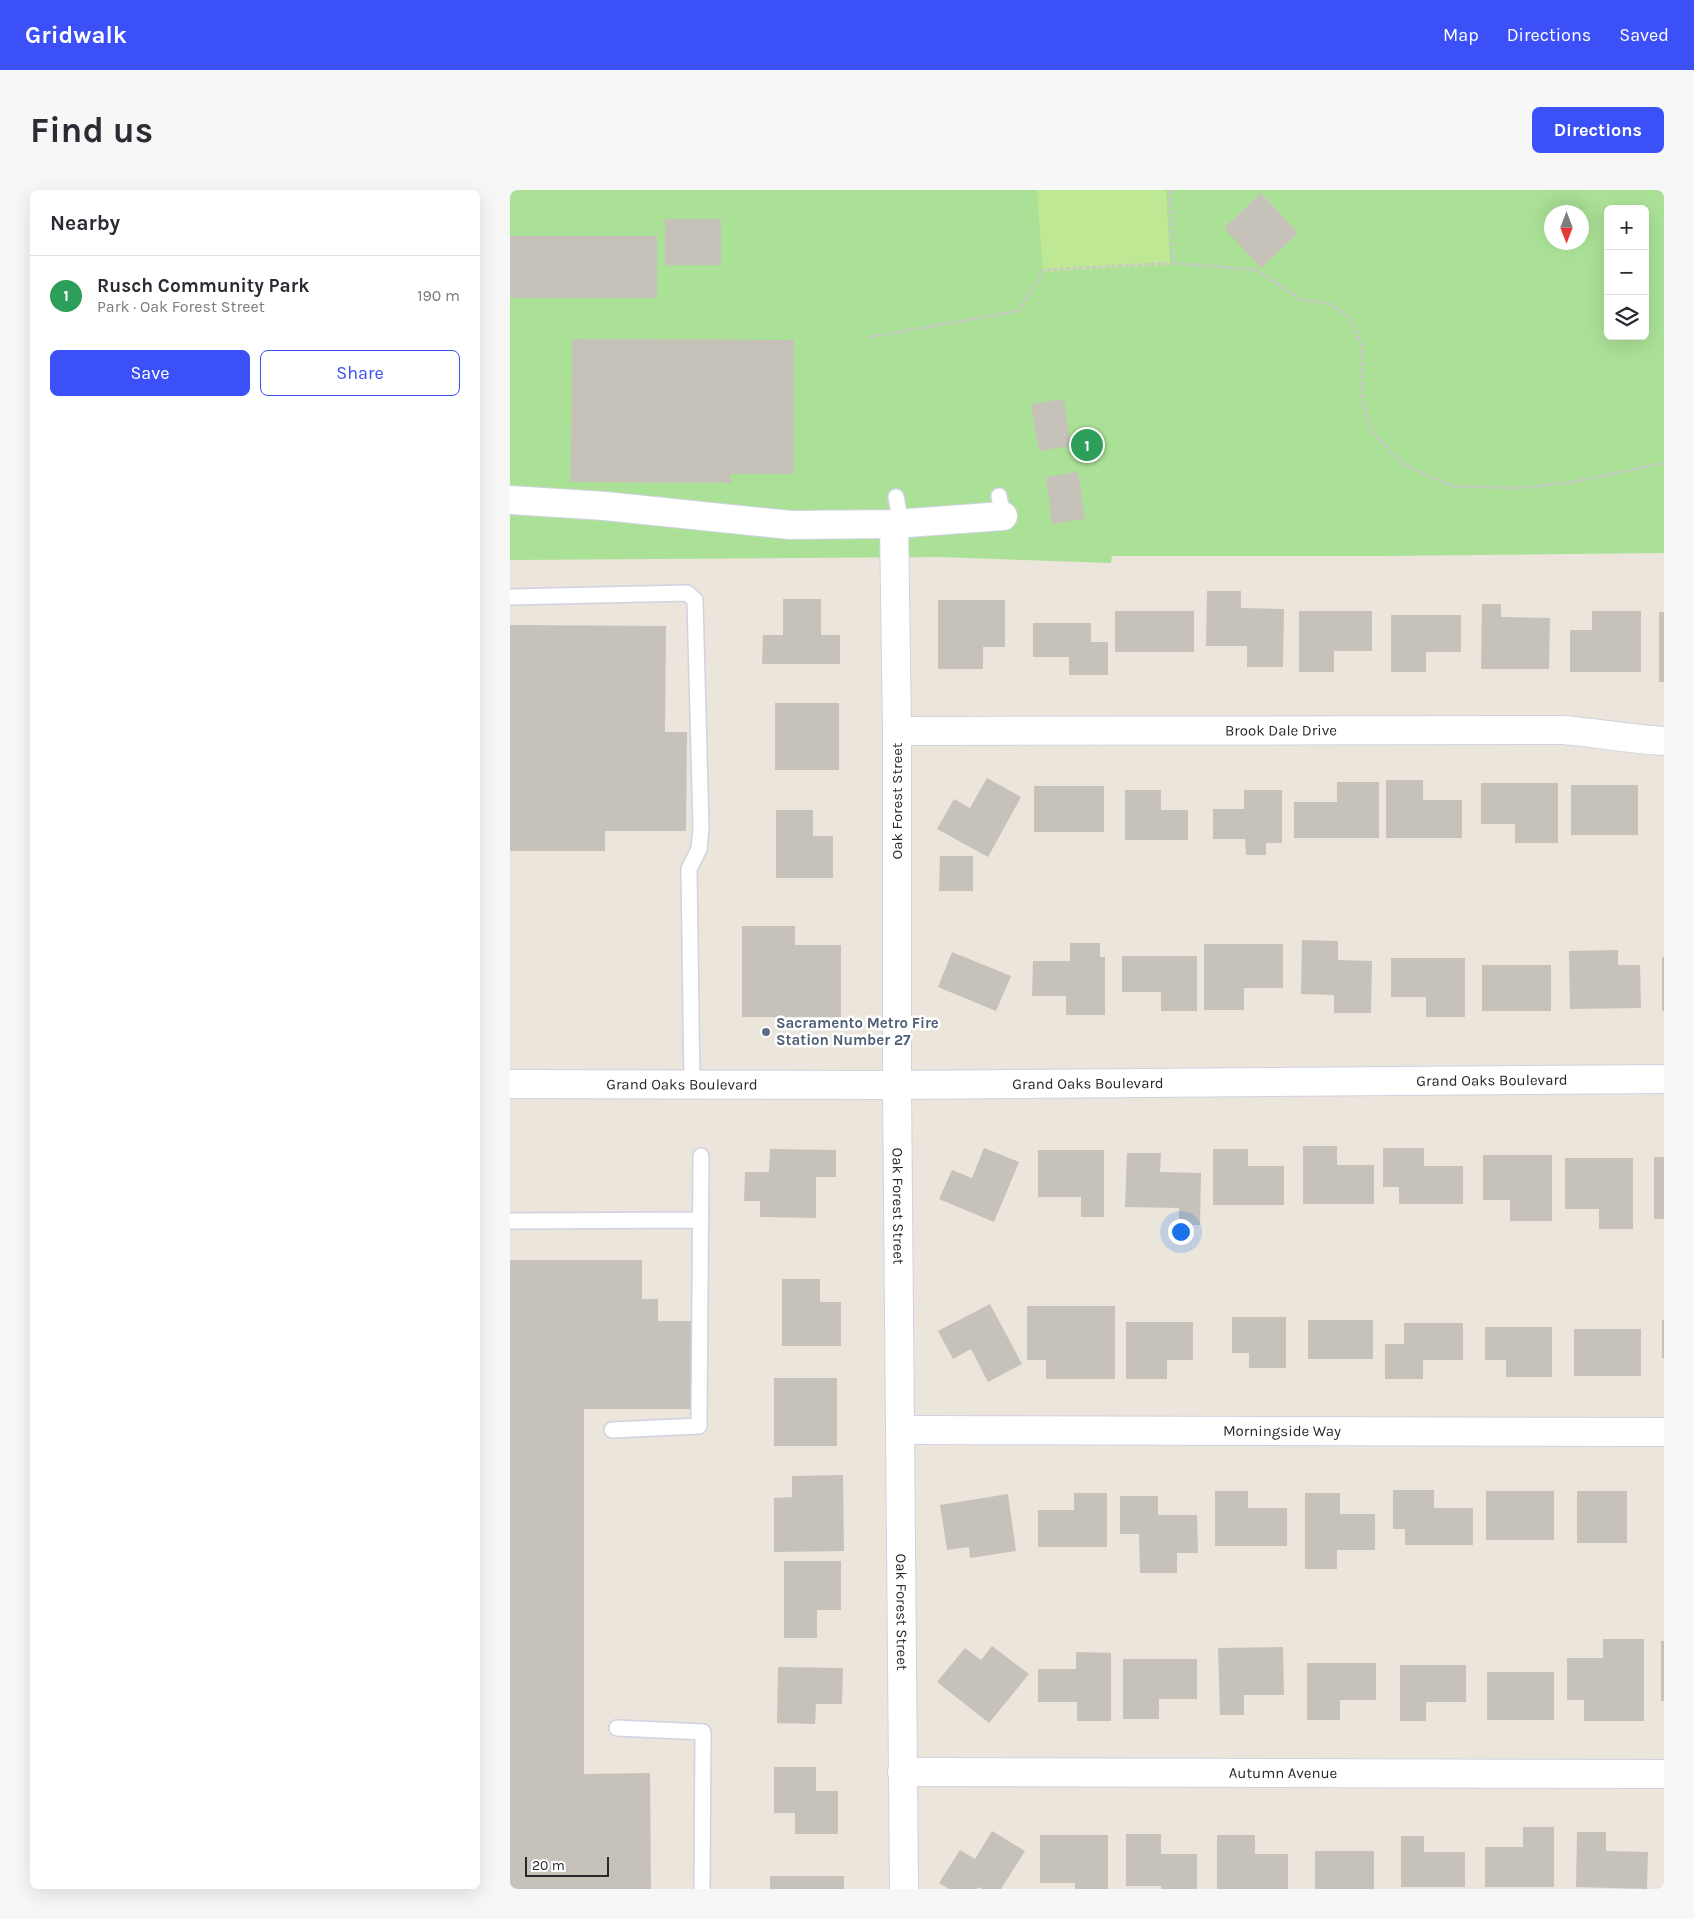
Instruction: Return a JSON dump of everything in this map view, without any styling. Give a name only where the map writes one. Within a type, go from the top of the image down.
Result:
[{"type":"street","points":[[510,500],[605,506],[790,525],[897,524],[1001,506]]},
{"type":"street","name":"Oak Forest Street","points":[[897,524],[897,1085],[904,1889]]},
{"type":"street","name":"Brook Dale Drive","points":[[897,731],[1563,730],[1664,741]]},
{"type":"street","name":"Grand Oaks Boulevard","points":[[510,1084],[897,1085],[1664,1079]]},
{"type":"street","name":"Morningside Way","points":[[901,1430],[1664,1432]]},
{"type":"street","name":"Autumn Avenue","points":[[902,1772],[1664,1774]]},
{"type":"lane","points":[[896,497],[897,524]]},
{"type":"lane","points":[[510,597],[686,593],[695,600],[701,828],[699,849],[689,869],[692,1085]]},
{"type":"lane","points":[[612,1430],[699,1426],[702,1156]]},
{"type":"lane","points":[[510,1220],[701,1220]]},
{"type":"lane","points":[[617,1728],[703,1732],[702,1889]]},
{"type":"path","points":[[1170,190],[1172,263]]},
{"type":"path","points":[[870,337],[1018,311],[1044,270],[1172,263],[1257,270],[1301,300],[1329,303],[1350,318],[1362,346],[1361,394],[1371,430],[1403,464],[1452,486],[1520,488],[1564,483],[1664,463]]},
{"type":"green space","points":[[510,190],[1664,190],[1664,553],[1112,556],[1111,563],[939,557],[510,560]]},
{"type":"green space","points":[[1037,190],[1166,190],[1170,265],[1043,272]]},
{"type":"building","points":[[1261,193],[1298,233],[1261,268],[1224,228]]},
{"type":"building","points":[[665,219],[721,219],[721,265],[665,265]]},
{"type":"building","points":[[510,236],[657,236],[657,298],[510,298]]},
{"type":"building","points":[[572,339],[794,340],[794,474],[731,474],[731,483],[571,482]]},
{"type":"building","points":[[1064,399],[1071,446],[1039,451],[1031,404]]},
{"type":"building","points":[[1078,472],[1085,519],[1052,524],[1046,477]]},
{"type":"building","points":[[1207,591],[1241,591],[1241,608],[1284,609],[1283,667],[1247,667],[1247,646],[1206,646]]},
{"type":"building","points":[[783,599],[821,599],[821,635],[840,635],[840,664],[762,664],[763,635],[783,635]]},
{"type":"building","points":[[938,600],[1005,600],[1005,647],[983,647],[983,669],[938,669]]},
{"type":"building","points":[[1482,604],[1501,604],[1501,617],[1550,618],[1549,669],[1481,669]]},
{"type":"building","points":[[1115,611],[1194,611],[1194,652],[1115,652]]},
{"type":"building","points":[[1299,611],[1372,611],[1372,651],[1334,651],[1334,672],[1299,672]]},
{"type":"building","points":[[1592,611],[1641,611],[1641,672],[1570,672],[1570,630],[1592,630]]},
{"type":"building","points":[[1659,612],[1664,612],[1664,682],[1659,682]]},
{"type":"building","points":[[1391,615],[1461,615],[1461,652],[1426,652],[1426,672],[1391,672]]},
{"type":"building","points":[[1033,623],[1091,623],[1091,642],[1108,642],[1108,675],[1069,675],[1069,657],[1033,657]]},
{"type":"building","points":[[510,625],[666,626],[665,732],[687,732],[686,831],[605,831],[605,851],[510,851]]},
{"type":"building","points":[[775,703],[839,703],[839,770],[775,770]]},
{"type":"building","points":[[987,778],[1021,797],[988,857],[937,829],[954,799],[970,808]]},
{"type":"building","points":[[1386,780],[1423,780],[1423,800],[1462,800],[1462,838],[1386,838]]},
{"type":"building","points":[[1337,782],[1379,782],[1379,838],[1294,838],[1294,802],[1337,802]]},
{"type":"building","points":[[1481,783],[1558,783],[1558,843],[1515,843],[1515,824],[1481,824]]},
{"type":"building","points":[[1571,785],[1638,785],[1638,835],[1571,835]]},
{"type":"building","points":[[1034,786],[1104,786],[1104,832],[1034,832]]},
{"type":"building","points":[[1125,790],[1161,790],[1161,810],[1188,810],[1188,840],[1125,840]]},
{"type":"building","points":[[1244,790],[1282,790],[1282,843],[1266,843],[1266,855],[1246,855],[1245,839],[1213,839],[1213,809],[1244,809]]},
{"type":"building","points":[[776,810],[813,810],[813,836],[833,836],[833,878],[776,878]]},
{"type":"building","points":[[940,856],[973,856],[973,891],[939,891]]},
{"type":"building","points":[[742,926],[795,926],[795,945],[841,945],[841,1017],[742,1017]]},
{"type":"building","points":[[1302,940],[1338,941],[1338,960],[1372,961],[1371,1013],[1334,1013],[1334,995],[1301,994]]},
{"type":"building","points":[[1070,943],[1100,943],[1100,957],[1105,957],[1105,1015],[1066,1015],[1066,996],[1032,996],[1033,961],[1070,961]]},
{"type":"building","points":[[1204,944],[1283,944],[1283,988],[1244,988],[1244,1010],[1204,1010]]},
{"type":"building","points":[[1618,950],[1618,965],[1640,965],[1641,1008],[1570,1009],[1569,951]]},
{"type":"building","points":[[952,952],[1011,976],[996,1011],[938,987]]},
{"type":"building","points":[[1122,956],[1197,956],[1197,1011],[1161,1011],[1161,992],[1122,992]]},
{"type":"building","points":[[1662,957],[1664,957],[1664,1011],[1662,1011]]},
{"type":"building","points":[[1391,958],[1465,958],[1465,1017],[1426,1017],[1426,997],[1391,997]]},
{"type":"building","points":[[1482,965],[1551,965],[1551,1011],[1482,1011]]},
{"type":"building","points":[[1303,1146],[1337,1146],[1337,1165],[1374,1165],[1374,1204],[1303,1204]]},
{"type":"building","points":[[984,1148],[1019,1162],[994,1222],[939,1199],[952,1170],[972,1178]]},
{"type":"building","points":[[1383,1148],[1424,1148],[1424,1166],[1463,1166],[1463,1204],[1399,1204],[1399,1187],[1383,1187]]},
{"type":"building","points":[[770,1149],[836,1150],[836,1177],[816,1177],[816,1218],[760,1217],[760,1201],[744,1201],[745,1172],[769,1172]]},
{"type":"building","points":[[1213,1149],[1248,1149],[1248,1166],[1284,1166],[1284,1205],[1213,1205]]},
{"type":"building","points":[[1038,1150],[1104,1150],[1104,1217],[1081,1217],[1081,1197],[1038,1197]]},
{"type":"building","points":[[1127,1153],[1161,1153],[1160,1172],[1201,1173],[1200,1225],[1179,1225],[1179,1208],[1125,1207]]},
{"type":"building","points":[[1483,1155],[1552,1155],[1552,1221],[1510,1221],[1510,1200],[1483,1200]]},
{"type":"building","points":[[1654,1157],[1664,1157],[1664,1219],[1654,1219]]},
{"type":"building","points":[[1565,1158],[1633,1158],[1633,1229],[1599,1229],[1599,1209],[1565,1209]]},
{"type":"building","points":[[510,1260],[642,1260],[642,1299],[658,1299],[658,1321],[691,1321],[691,1409],[584,1409],[584,1774],[650,1773],[651,1889],[510,1889]]},
{"type":"building","points":[[782,1279],[820,1279],[820,1302],[841,1302],[841,1346],[782,1346]]},
{"type":"building","points":[[990,1304],[1022,1364],[988,1382],[971,1349],[953,1359],[938,1331]]},
{"type":"building","points":[[1027,1306],[1115,1306],[1115,1379],[1046,1379],[1046,1360],[1027,1360]]},
{"type":"building","points":[[1232,1317],[1286,1317],[1286,1368],[1249,1368],[1249,1353],[1232,1353]]},
{"type":"building","points":[[1308,1320],[1373,1320],[1373,1359],[1308,1359]]},
{"type":"building","points":[[1662,1320],[1664,1320],[1664,1358],[1662,1358]]},
{"type":"building","points":[[1126,1322],[1193,1322],[1193,1360],[1167,1360],[1167,1379],[1126,1379]]},
{"type":"building","points":[[1404,1323],[1463,1323],[1463,1360],[1423,1360],[1423,1379],[1385,1379],[1385,1344],[1404,1344]]},
{"type":"building","points":[[1485,1327],[1552,1327],[1552,1377],[1506,1377],[1506,1360],[1485,1360]]},
{"type":"building","points":[[1574,1329],[1641,1329],[1641,1376],[1574,1376]]},
{"type":"building","points":[[774,1378],[837,1378],[837,1446],[774,1446]]},
{"type":"building","points":[[843,1475],[844,1551],[774,1552],[774,1498],[792,1497],[792,1476]]},
{"type":"building","points":[[1393,1490],[1434,1490],[1434,1508],[1473,1508],[1473,1545],[1405,1545],[1405,1529],[1393,1529]]},
{"type":"building","points":[[1215,1491],[1248,1491],[1248,1508],[1287,1508],[1287,1546],[1215,1546]]},
{"type":"building","points":[[1486,1491],[1554,1491],[1554,1540],[1486,1540]]},
{"type":"building","points":[[1577,1491],[1627,1491],[1627,1543],[1577,1543]]},
{"type":"building","points":[[1074,1493],[1107,1493],[1107,1547],[1038,1547],[1038,1510],[1074,1510]]},
{"type":"building","points":[[1305,1493],[1340,1493],[1340,1514],[1375,1514],[1375,1550],[1337,1550],[1337,1569],[1305,1569]]},
{"type":"building","points":[[1008,1494],[1016,1551],[970,1558],[969,1547],[947,1550],[940,1505]]},
{"type":"building","points":[[1120,1496],[1158,1496],[1158,1515],[1197,1515],[1198,1553],[1177,1553],[1177,1573],[1140,1573],[1139,1534],[1120,1534]]},
{"type":"building","points":[[784,1561],[841,1561],[841,1610],[817,1610],[817,1638],[784,1638]]},
{"type":"building","points":[[1603,1639],[1644,1639],[1644,1721],[1584,1721],[1584,1700],[1567,1700],[1567,1658],[1603,1658]]},
{"type":"building","points":[[1661,1641],[1664,1641],[1664,1701],[1661,1701]]},
{"type":"building","points":[[992,1646],[1029,1674],[989,1723],[937,1682],[965,1648],[981,1660]]},
{"type":"building","points":[[1283,1647],[1284,1695],[1244,1695],[1244,1715],[1220,1715],[1218,1648]]},
{"type":"building","points":[[1076,1652],[1111,1653],[1111,1721],[1077,1721],[1077,1702],[1038,1702],[1038,1669],[1076,1669]]},
{"type":"building","points":[[1123,1659],[1197,1659],[1197,1699],[1159,1699],[1159,1719],[1123,1719]]},
{"type":"building","points":[[1307,1663],[1376,1663],[1376,1700],[1340,1700],[1340,1720],[1307,1720]]},
{"type":"building","points":[[1400,1665],[1466,1665],[1466,1702],[1426,1702],[1426,1721],[1400,1721]]},
{"type":"building","points":[[778,1667],[843,1668],[842,1704],[816,1704],[815,1724],[777,1723]]},
{"type":"building","points":[[1487,1672],[1554,1672],[1554,1720],[1487,1720]]},
{"type":"building","points":[[774,1767],[816,1767],[816,1791],[838,1791],[838,1834],[795,1834],[795,1813],[774,1813]]},
{"type":"building","points":[[1523,1827],[1554,1827],[1554,1887],[1485,1887],[1485,1847],[1523,1847]]},
{"type":"building","points":[[992,1831],[1025,1851],[1001,1889],[982,1889],[978,1887],[977,1889],[949,1889],[939,1883],[960,1850],[975,1859]]},
{"type":"building","points":[[1577,1832],[1606,1832],[1606,1851],[1648,1852],[1647,1889],[1576,1887]]},
{"type":"building","points":[[1126,1834],[1161,1834],[1161,1854],[1197,1854],[1197,1889],[1161,1889],[1161,1886],[1126,1886]]},
{"type":"building","points":[[1040,1835],[1108,1835],[1108,1889],[1075,1889],[1075,1883],[1040,1883]]},
{"type":"building","points":[[1217,1835],[1255,1835],[1255,1854],[1288,1854],[1288,1889],[1217,1889]]},
{"type":"building","points":[[1401,1836],[1424,1836],[1424,1852],[1465,1852],[1465,1887],[1401,1887]]},
{"type":"building","points":[[1315,1851],[1374,1851],[1374,1889],[1315,1889]]},
{"type":"building","points":[[770,1876],[844,1876],[844,1889],[770,1889]]},
{"type":"place","name":"Rusch Community Park","points":[[1087,445]]},
{"type":"place","name":"Sacramento Metro Fire Station Number 27","points":[[766,1032]]}]
